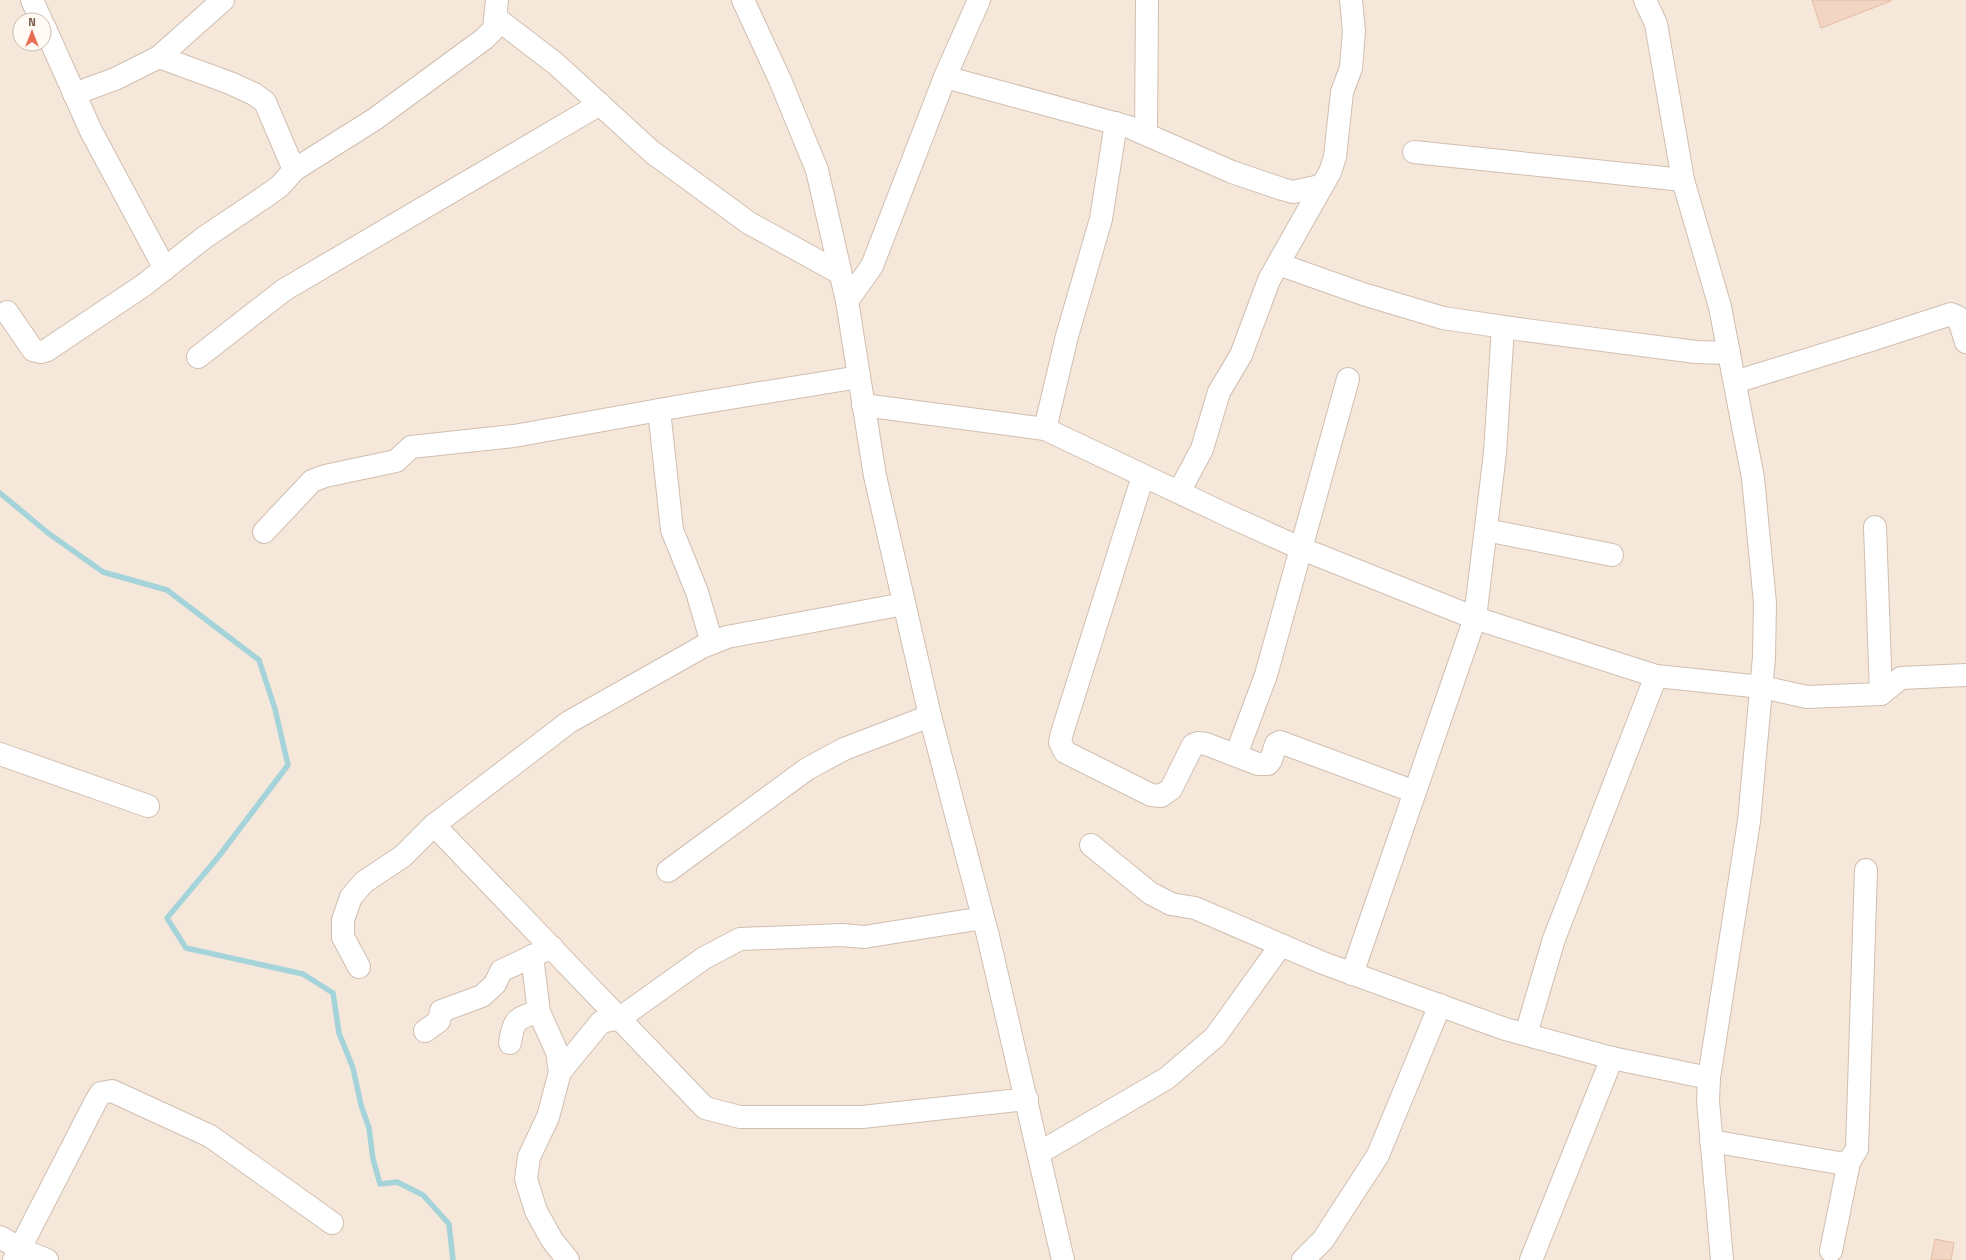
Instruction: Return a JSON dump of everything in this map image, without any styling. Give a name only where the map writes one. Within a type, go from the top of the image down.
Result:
[{"type":"street","points":[[32,0],[37,12]]},
{"type":"street","points":[[74,94],[115,79],[160,57],[223,0]]},
{"type":"street","points":[[743,0],[780,80],[817,170],[847,301],[875,476],[930,716],[983,918],[1027,1099],[1063,1260]]},
{"type":"street","points":[[847,301],[872,266],[945,77],[979,0]]},
{"type":"street","points":[[1146,134],[1147,0]]},
{"type":"street","points":[[1179,492],[1202,449],[1219,392],[1241,354],[1268,280],[1320,186],[1330,172],[1335,157],[1342,92],[1351,68],[1354,31],[1351,0]]},
{"type":"street","points":[[1645,0],[1656,24],[1683,180],[1720,307],[1735,382],[1753,478],[1765,603],[1762,687],[1749,821],[1710,1078],[1708,1101],[1721,1230],[1722,1260]]},
{"type":"street","points":[[496,9],[652,152],[749,223],[840,273]]},
{"type":"street","points":[[7,312],[33,350],[41,352],[165,269],[204,237],[280,186],[294,170],[375,119],[484,39],[494,29],[496,9]]},
{"type":"street","points":[[52,44],[91,131],[165,269]]},
{"type":"street","points":[[160,57],[230,83],[254,94],[265,102],[294,170]]},
{"type":"street","points":[[945,77],[1116,124],[1146,134],[1232,172],[1282,189],[1293,192],[1320,186]]},
{"type":"street","points":[[198,357],[284,290],[600,104]]},
{"type":"street","points":[[1045,429],[1067,336],[1101,219],[1116,124]]},
{"type":"street","points":[[1414,152],[1683,180]]},
{"type":"street","points":[[1278,264],[1363,294],[1443,318],[1696,352],[1729,353]]},
{"type":"street","points":[[1735,382],[1886,336],[1951,314],[1958,317],[1966,342]]},
{"type":"street","points":[[1352,974],[1475,618],[1495,453],[1503,327]]},
{"type":"street","points":[[264,532],[312,481],[325,476],[396,461],[411,447],[514,436],[859,377]]},
{"type":"street","points":[[1236,755],[1266,676],[1300,548],[1348,379]]},
{"type":"street","points":[[863,405],[1045,429],[1300,548],[1475,618],[1656,676],[1762,687],[1807,697],[1881,694],[1901,678],[1966,675]]},
{"type":"street","points":[[659,410],[672,530],[697,592],[712,643]]},
{"type":"street","points":[[1143,476],[1060,742],[1065,752],[1151,795],[1161,796],[1172,789],[1193,745],[1198,743],[1206,744],[1258,764],[1268,764],[1271,760],[1276,744],[1280,742],[1415,792]]},
{"type":"street","points":[[1875,527],[1881,694]]},
{"type":"street","points":[[1486,530],[1612,555]]},
{"type":"street","points":[[359,967],[343,937],[343,920],[351,897],[364,882],[403,856],[434,825],[570,722],[712,643],[727,637],[904,604]]},
{"type":"street","points":[[1526,1034],[1554,939],[1656,676]]},
{"type":"street","points":[[668,871],[807,769],[844,749],[930,716]]},
{"type":"street","points":[[0,754],[148,806]]},
{"type":"street","points":[[434,825],[705,1108],[740,1118],[862,1118],[1027,1099]]},
{"type":"street","points":[[1091,845],[1150,893],[1171,904],[1195,908],[1352,974],[1505,1029],[1612,1058],[1710,1078]]},
{"type":"street","points":[[1831,1252],[1849,1162],[1857,1149],[1866,870]]},
{"type":"street","points":[[560,1072],[601,1022],[620,1018],[704,958],[740,939],[842,934],[864,937],[983,918]]},
{"type":"street","points":[[1039,1153],[1167,1078],[1215,1037],[1281,945]]},
{"type":"street","points":[[425,1031],[439,1021],[439,1014],[441,1011],[482,996],[495,984],[501,971],[552,948]]},
{"type":"street","points":[[532,956],[539,1012],[557,1052],[560,1072],[548,1117],[529,1157],[526,1179],[536,1211],[552,1240],[568,1260]]},
{"type":"street","points":[[1303,1260],[1323,1240],[1378,1155],[1440,1005]]},
{"type":"street","points":[[510,1043],[513,1024],[519,1017],[539,1012]]},
{"type":"street","points":[[1531,1260],[1612,1058]]},
{"type":"street","points":[[17,1254],[97,1099],[101,1094],[112,1091],[210,1136],[332,1223]]},
{"type":"street","points":[[1711,1141],[1839,1163],[1849,1162]]},
{"type":"street","points":[[0,1237],[17,1254],[47,1260]]},
{"type":"shaded area","points":[[0,0],[1966,0],[1966,1260],[0,1260]]},
{"type":"building","points":[[1812,0],[1891,0],[1891,1],[1821,28]]},
{"type":"building","points":[[1935,1239],[1954,1243],[1951,1260],[1931,1260]]},
{"type":"waterway","points":[[0,493],[48,533],[103,572],[167,590],[259,660],[275,709],[288,765],[219,856],[167,918],[186,948],[303,974],[333,993],[339,1033],[353,1068],[361,1105],[369,1128],[373,1159],[380,1184],[397,1182],[423,1195],[449,1224],[453,1260]]}]
